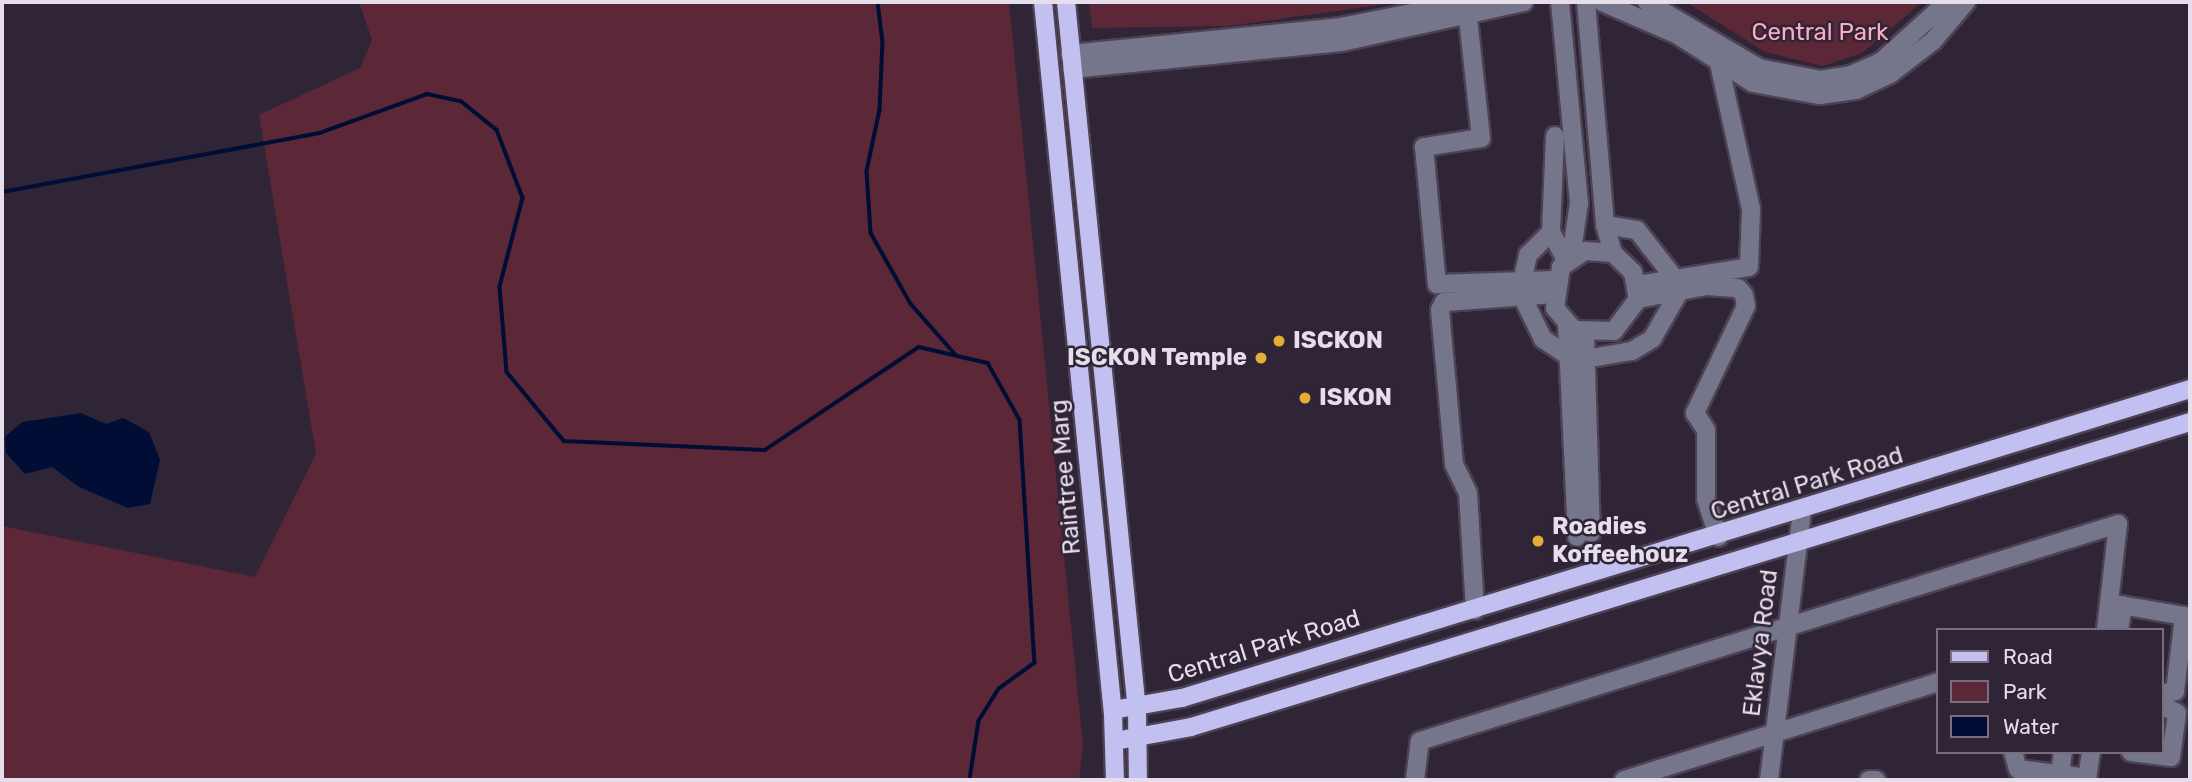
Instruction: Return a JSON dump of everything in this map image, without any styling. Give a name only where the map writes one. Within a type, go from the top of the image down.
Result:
[{"type":"main road","name":"Raintree Marg","points":[[1043,2],[1113,710],[1115,780]]},
{"type":"main road","name":"Raintree Marg","points":[[1066,2],[1139,738],[1138,780]]},
{"type":"main road","name":"Central Park Road","points":[[1113,710],[1136,708],[1475,610],[1801,512],[2190,389]]},
{"type":"main road","points":[[1115,741],[1139,738],[2190,422]]},
{"type":"main road","points":[[2167,429],[2190,429]]},
{"type":"street","points":[[1071,61],[1524,2]]},
{"type":"street","points":[[1553,287],[1569,259],[1579,202],[1560,2]]},
{"type":"street","points":[[1586,2],[1605,225],[1613,253],[1638,292]]},
{"type":"street","points":[[1602,2],[1676,34],[1719,63],[1767,88],[1839,94],[1909,62],[1966,2]]},
{"type":"street","points":[[1647,2],[1759,68],[1819,80],[1851,75],[1882,61],[1947,2]]},
{"type":"street","points":[[1468,10],[1481,138],[1424,147],[1437,284],[1553,287]]},
{"type":"street","points":[[1567,324],[1585,334],[1614,331],[1638,292],[1672,275],[1749,267],[1751,209],[1719,63]]},
{"type":"street","points":[[1555,136],[1551,232],[1569,259]]},
{"type":"street","points":[[1605,225],[1637,230],[1672,275]]},
{"type":"street","points":[[1551,232],[1533,246],[1523,287],[1543,339],[1577,357],[1632,351],[1652,340],[1679,292]]},
{"type":"street","points":[[1569,259],[1592,250],[1613,253]]},
{"type":"street","points":[[1638,292],[1679,292],[1707,286],[1738,288],[1744,295],[1746,306],[1695,413],[1706,430],[1706,499],[1718,537]]},
{"type":"street","points":[[1475,610],[1468,493],[1454,464],[1440,310],[1444,302],[1523,287]]},
{"type":"street","points":[[1553,287],[1577,357],[1584,535]]},
{"type":"street","points":[[1577,357],[1585,334]]},
{"type":"street","name":"Eklavya Road","points":[[1769,780],[1801,512]]},
{"type":"street","points":[[1415,780],[1420,741],[2118,524],[2116,604],[2119,628]]},
{"type":"street","points":[[2107,628],[2116,604]]},
{"type":"street","points":[[2116,604],[2184,616],[2175,691],[2164,694]]},
{"type":"street","points":[[1624,780],[1937,682]]},
{"type":"street","points":[[2147,754],[2171,757],[2178,713],[2164,706]]},
{"type":"street","points":[[2014,754],[2018,769],[2087,779],[2091,754]]},
{"type":"street","points":[[2060,775],[2063,754]]},
{"type":"street","points":[[1869,780],[1876,780]]},
{"type":"green space","points":[[359,2],[1009,2],[1083,746],[1079,780],[2,780],[2,526],[255,577],[316,454],[259,115],[360,68],[372,40]]},
{"type":"green space","points":[[1089,2],[1401,2],[1229,26],[1092,28]]},
{"type":"green space","name":"Central Park","points":[[1686,2],[1922,2],[1862,53],[1823,66],[1765,52]]},
{"type":"water","points":[[81,413],[106,424],[123,418],[149,432],[160,460],[150,504],[128,508],[79,487],[52,467],[25,474],[6,453],[5,437],[22,422]]},
{"type":"waterway","points":[[878,2],[883,41],[880,110],[867,171],[871,233],[911,304],[956,355]]},
{"type":"waterway","points":[[2,192],[320,133],[427,94],[461,101],[497,130],[523,198],[500,287],[507,372],[564,441],[765,450],[919,347],[988,363],[1020,420],[1035,663],[999,689],[979,721],[970,780]]},
{"type":"place","name":"ISCKON","points":[[1279,341]]},
{"type":"place","name":"ISCKON Temple","points":[[1261,358]]},
{"type":"place","name":"ISKON","points":[[1305,398]]},
{"type":"place","name":"Roadies Koffeehouz","points":[[1538,541]]}]
